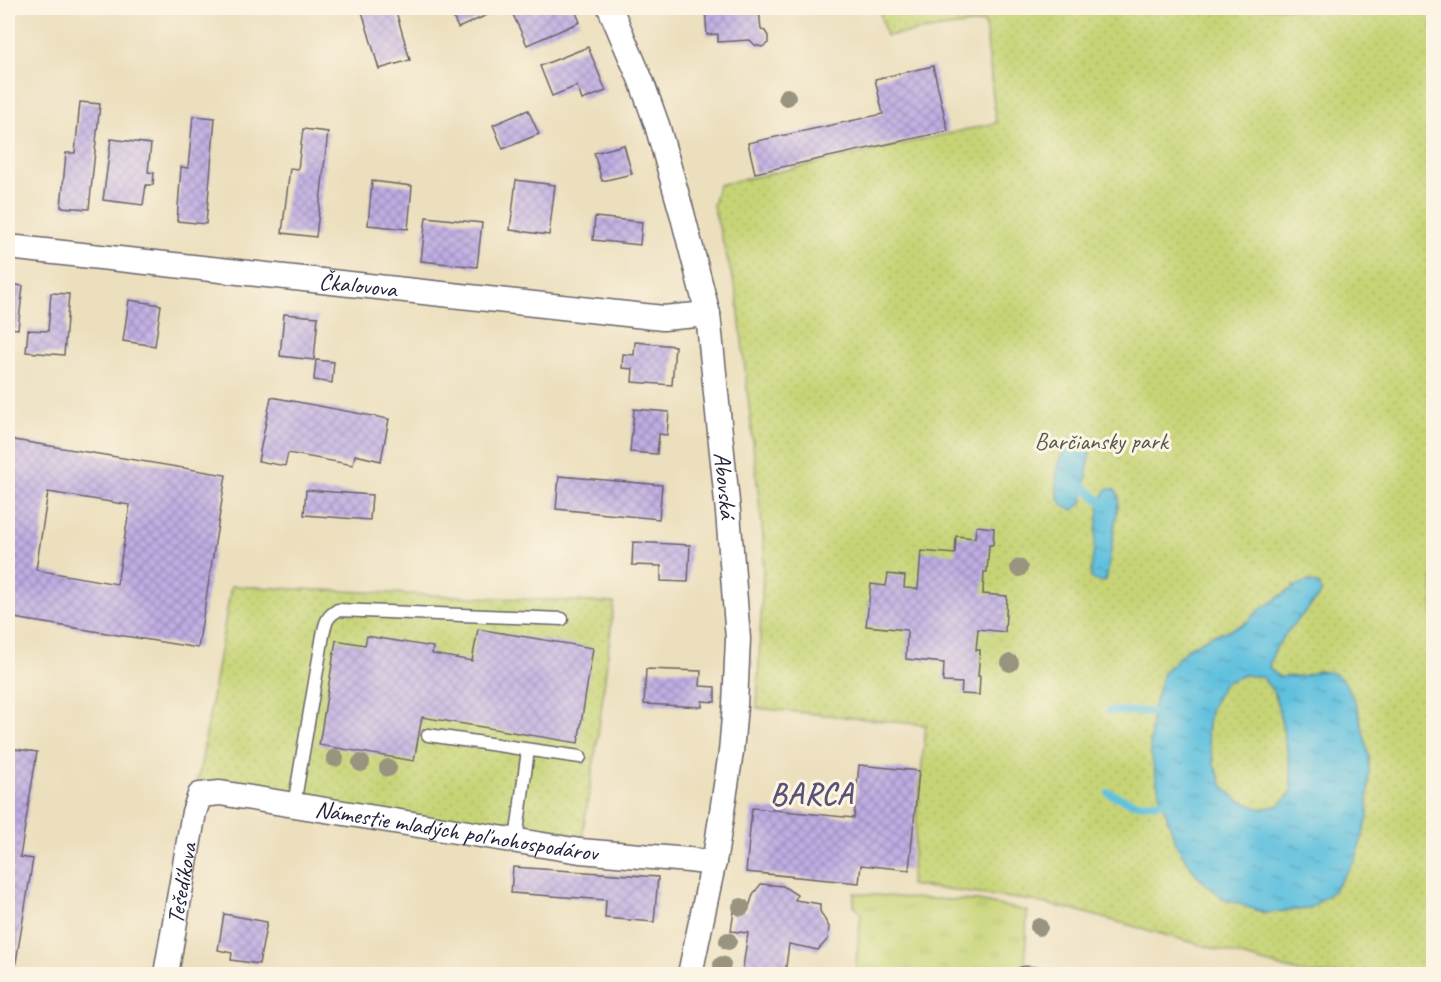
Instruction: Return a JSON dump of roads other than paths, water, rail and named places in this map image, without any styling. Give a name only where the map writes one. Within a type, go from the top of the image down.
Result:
[{"type":"street","name":"Abovská","points":[[610,8],[642,82],[657,125],[708,314],[728,512],[738,639],[731,752],[714,863],[690,975]]},
{"type":"street","name":"Čkalovova","points":[[8,247],[663,318],[708,314]]},
{"type":"street","name":"Námestie mladých poľnohospodárov","points":[[200,795],[220,793],[580,851],[714,863]]},
{"type":"street","name":"Tešedíkova","points":[[166,975],[194,812],[200,795]]},
{"type":"lane","points":[[294,805],[323,635],[330,615],[338,610],[562,619]]},
{"type":"lane","points":[[428,735],[580,758]]},
{"type":"lane","points":[[516,840],[528,750]]},
{"type":"lane","points":[[1021,975],[1024,973],[1041,975]]},
{"type":"water","points":[[1072,439],[1087,443],[1090,451],[1084,496],[1082,503],[1074,510],[1065,507],[1060,499],[1056,478],[1062,455]]},
{"type":"water","points":[[1107,489],[1117,492],[1119,498],[1107,576],[1105,581],[1099,582],[1091,578],[1091,571],[1100,501]]},
{"type":"water","points":[[1308,581],[1320,585],[1321,593],[1283,637],[1269,668],[1279,677],[1302,676],[1319,671],[1334,673],[1344,681],[1357,706],[1369,756],[1368,818],[1355,861],[1333,891],[1309,909],[1265,913],[1224,899],[1198,877],[1177,846],[1160,796],[1150,750],[1152,712],[1163,673],[1188,648],[1212,635],[1246,623],[1257,612],[1294,587]],"holes":[[[1244,675],[1262,677],[1275,694],[1291,771],[1291,793],[1280,805],[1261,809],[1238,800],[1223,786],[1214,764],[1207,732],[1210,710],[1224,683]]]},
{"type":"waterway","points":[[1085,487],[1100,501]]},
{"type":"waterway","points":[[1109,711],[1152,712]]},
{"type":"waterway","points":[[1109,793],[1134,803],[1162,802]]},
{"type":"district","name":"BARCA","points":[[812,794]]},
{"type":"park label","name":"Barčiansky park","points":[[1101,441]]}]
